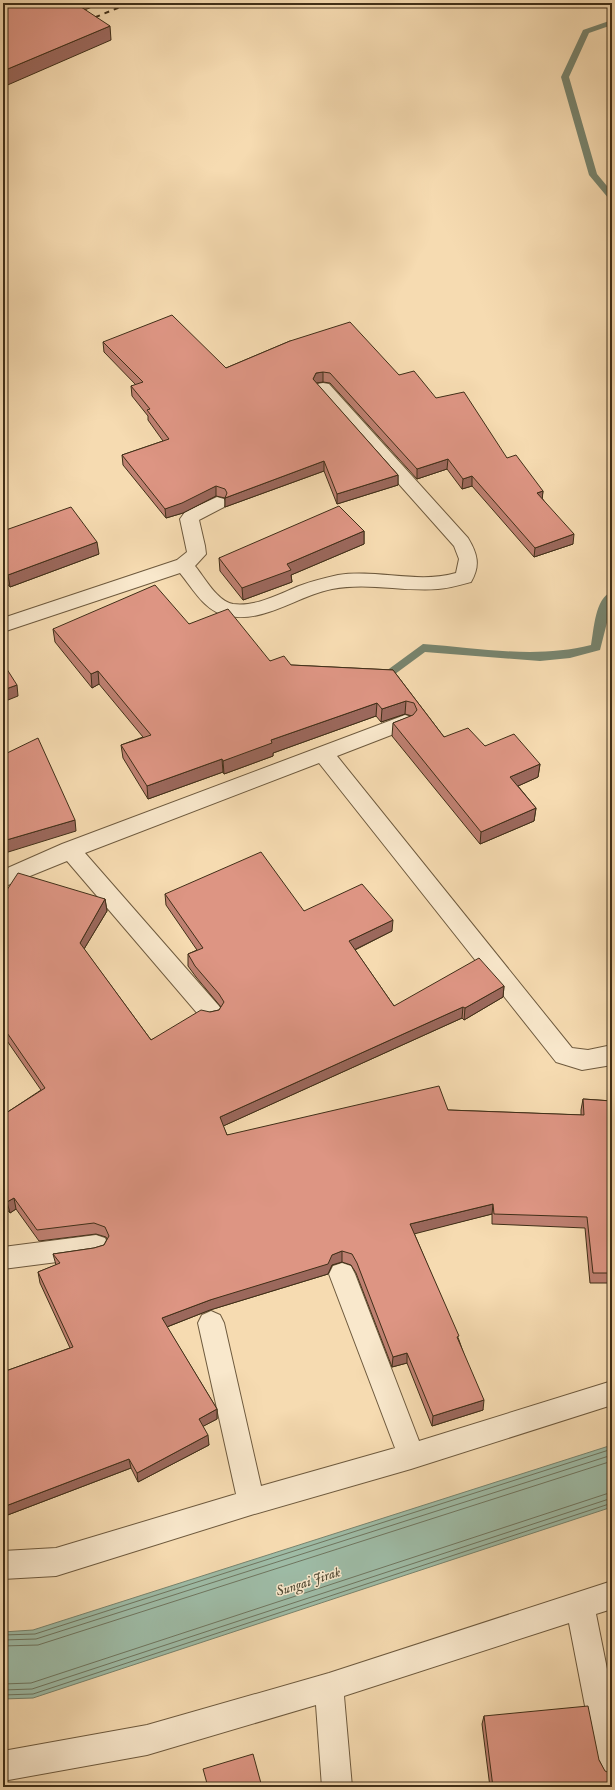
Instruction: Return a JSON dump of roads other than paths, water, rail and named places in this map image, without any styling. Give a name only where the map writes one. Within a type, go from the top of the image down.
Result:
[{"type":"street","points":[[184,565],[215,604],[221,609],[230,610],[269,607],[319,586],[358,580],[438,583],[454,581],[464,577],[468,566],[469,555],[461,542],[323,388]]},
{"type":"street","points":[[3,625],[184,565],[196,554],[196,546],[189,519],[217,503]]},
{"type":"street","points":[[3,880],[70,850],[405,722]]},
{"type":"street","points":[[323,753],[564,1055],[574,1060],[584,1061],[612,1056]]},
{"type":"street","points":[[70,850],[211,1013]]},
{"type":"street","points":[[3,1258],[96,1246]]},
{"type":"street","points":[[342,1274],[411,1456]]},
{"type":"street","points":[[210,1323],[222,1362],[251,1502]]},
{"type":"street","points":[[3,1565],[56,1562],[251,1502],[411,1456],[612,1394]]},
{"type":"street","points":[[3,1766],[147,1740],[329,1687],[612,1595]]},
{"type":"street","points":[[580,1605],[612,1768]]},
{"type":"street","points":[[329,1687],[337,1787]]},
{"type":"water","name":"Sungai Jirak","points":[[612,1445],[612,1507],[33,1698],[3,1699],[3,1632],[33,1630]]},
{"type":"waterway","points":[[612,22],[586,32],[565,77],[593,175],[612,197]]},
{"type":"waterway","points":[[387,674],[423,648],[540,657],[570,654],[596,647],[605,604],[612,596]]},
{"type":"railway","points":[[86,21],[130,3]]}]
